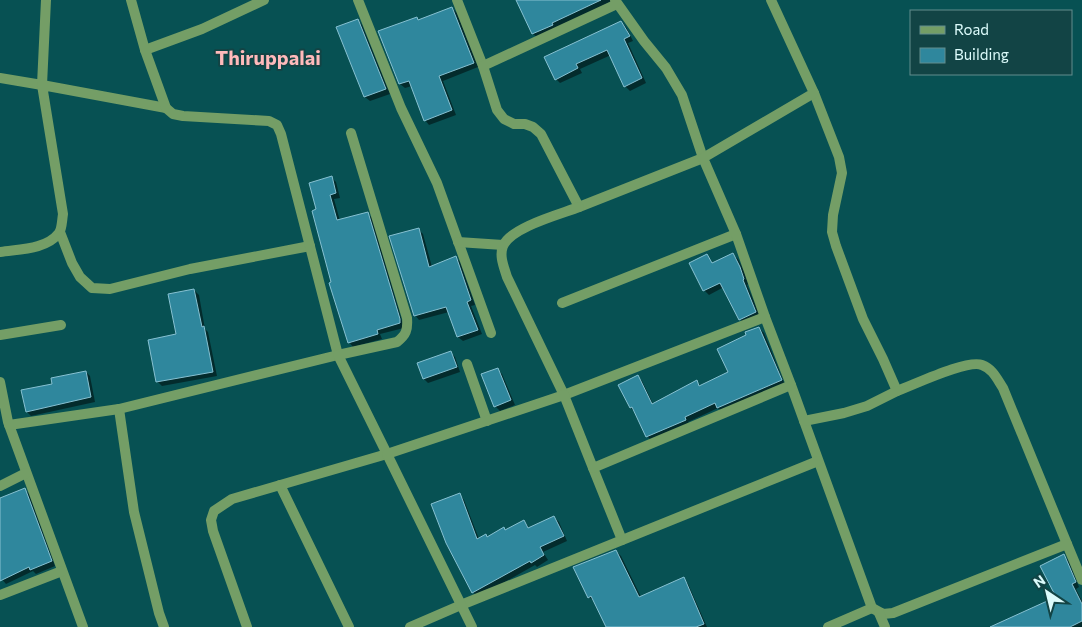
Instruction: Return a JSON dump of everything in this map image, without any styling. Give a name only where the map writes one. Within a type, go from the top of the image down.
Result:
[{"type":"street","points":[[46,0],[42,86],[63,214],[60,232],[72,263],[80,277],[92,288],[110,289],[190,269],[310,246]]},
{"type":"street","points":[[132,0],[145,50],[166,108],[173,114],[183,116],[269,121],[277,125],[282,134],[338,355],[472,627]]},
{"type":"street","points":[[145,50],[202,29],[264,0]]},
{"type":"street","points":[[358,0],[401,108],[437,183],[491,333]]},
{"type":"street","points":[[457,0],[483,66],[497,110],[504,119],[514,124],[525,124],[533,127],[541,134],[579,207]]},
{"type":"street","points":[[771,0],[814,93],[839,157],[842,173],[833,216],[832,232],[863,319],[897,391]]},
{"type":"street","points":[[483,66],[616,2],[666,68],[682,95],[703,158],[736,234],[818,461],[876,611],[885,627]]},
{"type":"street","points":[[0,78],[166,108]]},
{"type":"street","points":[[622,540],[564,395],[507,276],[502,259],[504,245],[512,235],[525,228],[703,158],[814,93]]},
{"type":"street","points":[[9,425],[119,409],[397,342],[404,338],[408,330],[407,318],[351,133]]},
{"type":"street","points":[[0,252],[31,248],[50,241],[60,232]]},
{"type":"street","points":[[562,303],[736,234]]},
{"type":"street","points":[[458,242],[504,245]]},
{"type":"street","points":[[247,627],[213,531],[211,520],[214,510],[232,499],[387,454],[564,395],[765,317]]},
{"type":"street","points":[[0,335],[61,325]]},
{"type":"street","points":[[467,364],[486,421]]},
{"type":"street","points":[[804,421],[867,406],[897,391],[964,365],[981,364],[993,372],[1002,388],[1082,580]]},
{"type":"street","points":[[0,382],[9,425],[83,627]]},
{"type":"street","points":[[593,468],[791,386]]},
{"type":"street","points":[[119,409],[134,512],[164,627]]},
{"type":"street","points":[[410,627],[818,461]]},
{"type":"street","points":[[0,486],[26,473]]},
{"type":"street","points":[[280,485],[349,627]]},
{"type":"street","points":[[828,627],[876,611],[883,614],[893,613],[1068,544]]},
{"type":"street","points":[[0,595],[62,571]]},
{"type":"building","points":[[516,0],[601,0],[532,34]]},
{"type":"building","points":[[452,7],[474,63],[439,76],[452,110],[424,121],[409,81],[399,84],[378,31],[417,17],[418,20]]},
{"type":"building","points":[[358,19],[386,89],[364,97],[336,27]]},
{"type":"building","points":[[621,21],[630,36],[624,39],[642,78],[624,87],[607,50],[576,64],[578,68],[555,80],[544,57]]},
{"type":"building","points":[[332,176],[336,193],[330,195],[337,220],[368,212],[400,319],[400,323],[377,330],[378,334],[348,343],[329,283],[331,282],[312,211],[316,209],[309,183]]},
{"type":"building","points":[[419,228],[429,267],[456,256],[471,300],[467,302],[478,330],[457,337],[446,307],[414,316],[389,236]]},
{"type":"building","points":[[733,253],[756,312],[739,320],[720,283],[703,291],[689,263],[707,254],[712,263]]},
{"type":"building","points":[[194,289],[213,372],[156,382],[148,340],[176,334],[168,294]]},
{"type":"building","points":[[759,327],[782,380],[717,408],[715,403],[685,417],[686,420],[646,437],[632,407],[630,408],[618,385],[638,375],[652,404],[697,380],[699,386],[728,372],[717,349],[746,335],[745,332]]},
{"type":"building","points":[[451,351],[457,367],[423,379],[417,363]]},
{"type":"building","points":[[498,368],[511,400],[494,407],[481,374]]},
{"type":"building","points":[[86,371],[91,397],[26,412],[21,390],[52,384],[51,378]]},
{"type":"building","points":[[25,488],[52,561],[30,570],[29,567],[0,581],[0,498]]},
{"type":"building","points":[[460,493],[477,539],[486,534],[487,537],[504,527],[505,530],[524,520],[528,528],[554,516],[564,536],[540,547],[544,555],[472,593],[446,543],[431,504]]},
{"type":"building","points":[[616,550],[639,597],[684,577],[704,624],[696,627],[606,627],[591,596],[588,598],[573,567]]},
{"type":"building","points":[[1064,554],[1076,582],[1072,584],[1082,604],[1082,621],[1070,627],[990,627],[1056,597],[1040,566]]},
{"type":"district","name":"Thiruppalai","points":[[268,58]]}]
